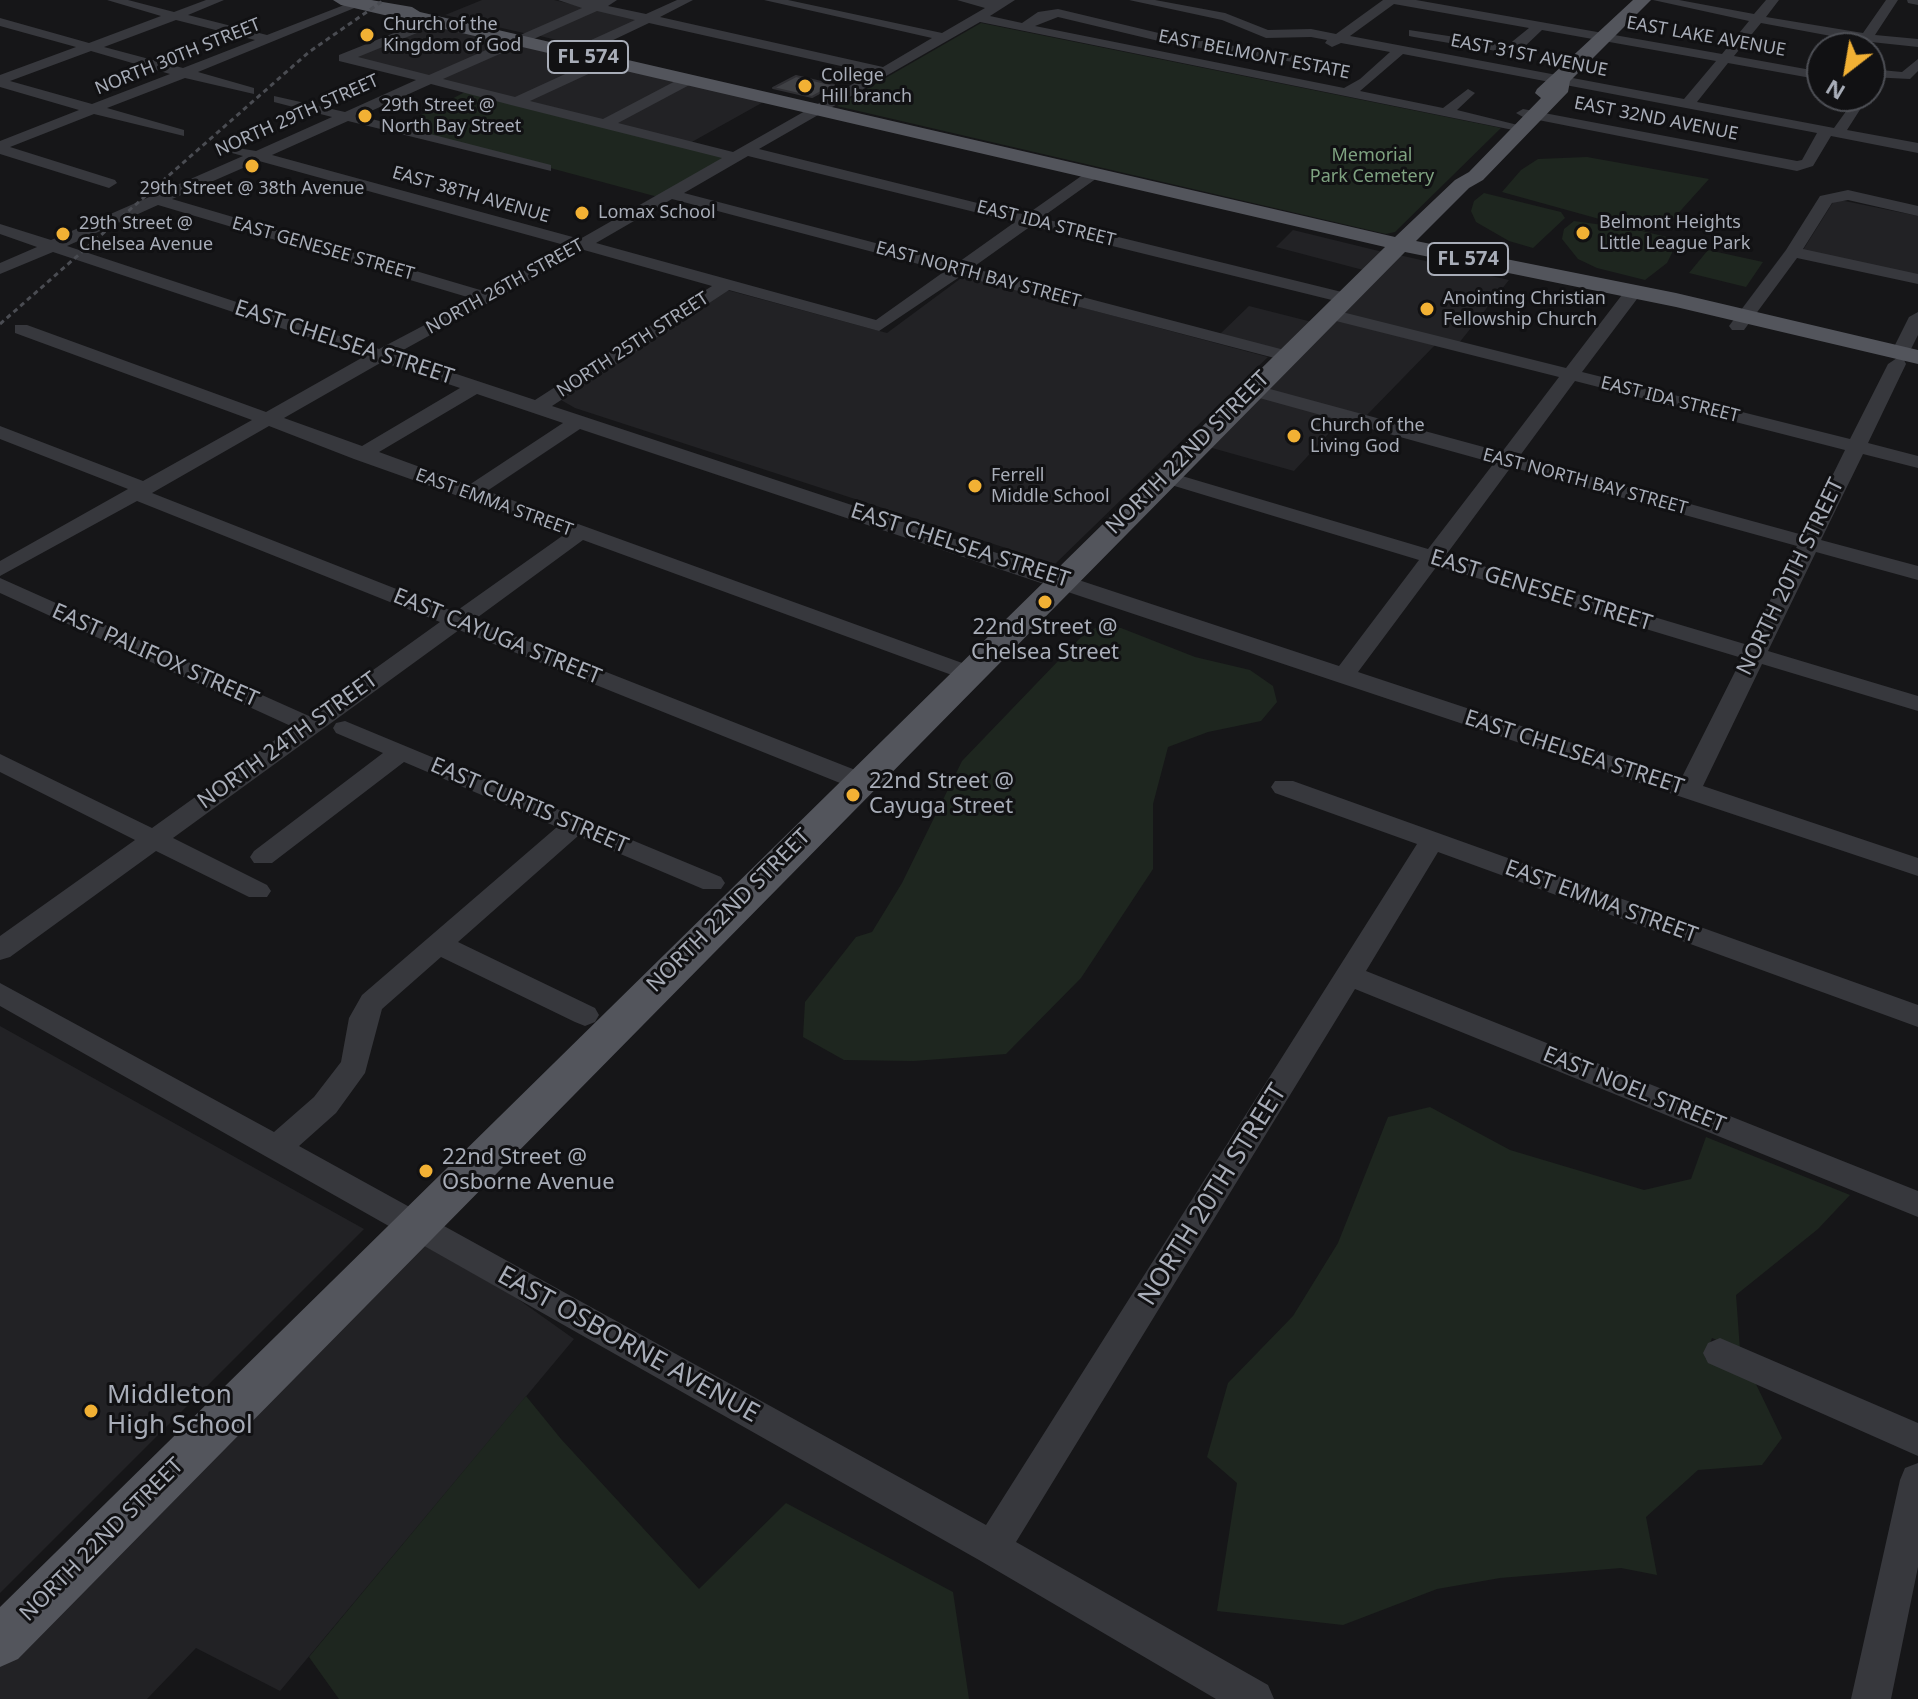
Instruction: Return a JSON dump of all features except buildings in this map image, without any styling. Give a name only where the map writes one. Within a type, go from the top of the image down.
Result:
[{"type":"main road","name":"FL 574","points":[[341,0],[364,2],[434,21],[583,49],[659,72]]},
{"type":"main road","name":"NORTH 22ND STREET","points":[[0,1642],[1286,356],[1462,184],[1476,176],[1523,120],[1561,88],[1561,80],[1643,0]]},
{"type":"main road","name":"FL 574","points":[[391,10],[523,38],[605,61],[1399,248],[1630,296],[1908,361]]},
{"type":"main road","name":"FL 574","points":[[1741,321],[1811,344],[1908,361]]},
{"type":"street","points":[[113,0],[270,40]]},
{"type":"street","points":[[0,81],[218,0]]},
{"type":"street","points":[[564,0],[884,71]]},
{"type":"street","name":"NORTH 29TH STREET","points":[[0,269],[611,0]]},
{"type":"street","points":[[583,49],[687,0]]},
{"type":"street","points":[[770,0],[944,37]]},
{"type":"street","points":[[963,0],[1003,4]]},
{"type":"street","points":[[1193,22],[1228,0]]},
{"type":"street","points":[[1285,79],[1392,0]]},
{"type":"street","name":"EAST LAKE AVENUE","points":[[1392,0],[1806,73]]},
{"type":"street","points":[[1659,0],[1746,15],[1755,20],[1811,32]]},
{"type":"street","points":[[1687,105],[1773,0]]},
{"type":"street","points":[[1870,32],[1892,0]]},
{"type":"street","points":[[1113,24],[1144,1]]},
{"type":"street","name":"EAST 31ST AVENUE","points":[[1144,1],[1225,17],[1266,34],[1311,33],[1918,148]]},
{"type":"street","name":"NORTH 30TH STREET","points":[[0,148],[364,2]]},
{"type":"street","name":"NORTH 26TH STREET","points":[[2,572],[139,490],[489,298],[1003,4]]},
{"type":"street","points":[[1496,18],[1508,8]]},
{"type":"street","points":[[1024,27],[1052,13],[1113,24],[1167,39],[1308,62]]},
{"type":"street","points":[[1225,17],[1267,17],[1298,24],[1311,33]]},
{"type":"street","points":[[1347,92],[1365,82],[1433,17]]},
{"type":"street","name":"EAST BELMONT ESTATE","points":[[978,18],[1447,112],[1523,120]]},
{"type":"street","name":"EAST IDA STREET","points":[[434,21],[344,58],[605,124],[1029,220],[1570,375],[1918,462]]},
{"type":"street","points":[[0,22],[249,91]]},
{"type":"street","points":[[1414,33],[1508,49],[1515,48],[1539,26]]},
{"type":"street","points":[[1147,51],[1180,31]]},
{"type":"street","points":[[1886,43],[1918,43]]},
{"type":"street","points":[[516,102],[605,61]]},
{"type":"street","points":[[1886,80],[1911,74],[1918,63]]},
{"type":"street","points":[[605,124],[690,79]]},
{"type":"street","points":[[0,81],[179,133]]},
{"type":"street","points":[[1886,87],[1903,90]]},
{"type":"street","points":[[1447,112],[1468,93]]},
{"type":"street","points":[[279,99],[546,168]]},
{"type":"street","points":[[1832,132],[1848,112]]},
{"type":"street","name":"EAST 32ND AVENUE","points":[[1523,120],[1782,164],[1808,163],[1832,132]]},
{"type":"street","points":[[0,148],[109,183]]},
{"type":"street","name":"EAST 38TH AVENUE","points":[[237,150],[879,326],[959,269]]},
{"type":"street","points":[[959,269],[1092,175]]},
{"type":"street","name":"EAST NORTH BAY STREET","points":[[670,194],[1286,356]]},
{"type":"street","points":[[1741,321],[1793,252],[1826,199],[1834,196],[1861,197],[1918,211]]},
{"type":"street","name":"EAST GENESEE STREET","points":[[157,200],[489,298]]},
{"type":"street","name":"EAST CHELSEA STREET","points":[[0,229],[1918,867]]},
{"type":"street","points":[[1793,252],[1918,279]]},
{"type":"street","name":"NORTH 25TH STREET","points":[[538,407],[728,283]]},
{"type":"street","points":[[1343,676],[1630,296]]},
{"type":"street","name":"NORTH 20TH STREET","points":[[1688,791],[1855,446],[1908,361],[1918,317]]},
{"type":"street","name":"EAST EMMA STREET","points":[[21,329],[578,534],[968,673]]},
{"type":"street","points":[[361,455],[476,387]]},
{"type":"street","name":"EAST NORTH BAY STREET","points":[[1252,390],[1918,573]]},
{"type":"street","name":"NORTH 25TH STREET","points":[[469,494],[579,421]]},
{"type":"street","name":"EAST CAYUGA STREET","points":[[0,432],[454,620],[859,781]]},
{"type":"street","name":"EAST GENESEE STREET","points":[[1165,477],[1918,704]]},
{"type":"street","name":"NORTH 24TH STREET","points":[[0,950],[454,620],[578,534]]},
{"type":"street","name":"EAST PALIFOX STREET","points":[[2,572],[310,726]]},
{"type":"street","name":"EAST CURTIS STREET","points":[[345,728],[712,883]]},
{"type":"street","points":[[263,857],[401,752]]},
{"type":"street","points":[[0,762],[258,891]]},
{"type":"street","name":"EAST EMMA STREET","points":[[1284,787],[1918,1016]]},
{"type":"street","points":[[275,1149],[325,1105],[355,1065],[363,1018],[372,1002],[575,825]]},
{"type":"street","name":"NORTH 20TH STREET","points":[[992,1548],[1351,976],[1432,841]]},
{"type":"street","points":[[439,944],[585,1015]]},
{"type":"street","name":"EAST NOEL STREET","points":[[1351,976],[1918,1204]]},
{"type":"street","name":"EAST OSBORNE AVENUE","points":[[0,993],[992,1548],[1254,1699]]},
{"type":"street","points":[[1720,1353],[1918,1440]]},
{"type":"street","points":[[1872,1698],[1918,1480]]},
{"type":"shaded area","points":[[482,0],[554,0],[588,8],[528,34],[445,15]]},
{"type":"shaded area","points":[[595,9],[639,19],[581,46],[536,35]]},
{"type":"shaded area","points":[[434,24],[510,42],[429,77],[352,58]]},
{"type":"shaded area","points":[[518,43],[597,62],[516,99],[437,79]]},
{"type":"shaded area","points":[[605,64],[683,80],[605,121],[524,101]]},
{"type":"shaded area","points":[[691,82],[767,100],[690,143],[613,123]]},
{"type":"shaded area","points":[[1835,199],[1918,216],[1918,275],[1803,250]]},
{"type":"shaded area","points":[[1293,230],[1387,253],[1367,271],[1276,247]]},
{"type":"shaded area","points":[[1399,255],[1509,280],[1459,343],[1339,312]]},
{"type":"shaded area","name":"Ferrell Middle School","points":[[964,276],[1268,357],[1055,564],[575,408],[561,400],[727,290],[887,333]]},
{"type":"shaded area","points":[[1249,306],[1312,322],[1283,352],[1219,335]]},
{"type":"shaded area","points":[[1333,318],[1436,344],[1365,417],[1261,389]]},
{"type":"shaded area","points":[[1255,395],[1342,419],[1294,471],[1205,446]]},
{"type":"shaded area","name":"Middleton High School","points":[[0,1026],[364,1229],[0,1593]]},
{"type":"shaded area","points":[[414,1240],[515,1297],[574,1339],[280,1691],[196,1648],[147,1699],[0,1699],[0,1659]]},
{"type":"green space","name":"Memorial Park Cemetery","points":[[981,23],[1501,128],[1395,232],[1386,234],[837,106]]},
{"type":"green space","points":[[465,92],[728,158],[658,197],[398,127]]},
{"type":"green space","points":[[1587,157],[1709,179],[1664,229],[1642,231],[1671,238],[1677,243],[1667,263],[1645,280],[1597,268],[1578,259],[1562,239],[1564,229],[1574,221],[1639,230],[1502,192],[1521,170],[1538,159]]},
{"type":"green space","points":[[1484,193],[1561,212],[1565,218],[1533,248],[1509,241],[1476,222],[1471,211],[1474,201]]},
{"type":"green space","points":[[1708,250],[1763,262],[1746,287],[1689,273]]},
{"type":"green space","points":[[1101,625],[1121,628],[1195,657],[1250,670],[1273,686],[1277,702],[1261,721],[1208,732],[1168,747],[1153,804],[1153,869],[1081,978],[1006,1054],[914,1061],[844,1060],[803,1037],[805,1002],[856,937],[872,932],[902,883],[962,761],[1084,634]]},
{"type":"green space","points":[[1430,1107],[1510,1150],[1644,1190],[1691,1179],[1706,1137],[1850,1195],[1818,1229],[1736,1295],[1740,1350],[1712,1338],[1705,1358],[1754,1380],[1782,1438],[1762,1465],[1698,1470],[1646,1517],[1657,1575],[1621,1568],[1500,1578],[1437,1589],[1343,1625],[1217,1611],[1237,1483],[1207,1457],[1228,1383],[1293,1316],[1338,1243],[1388,1117]]},
{"type":"green space","points":[[526,1396],[561,1439],[699,1589],[786,1503],[953,1592],[969,1699],[339,1699],[309,1657]]},
{"type":"railway","points":[[0,324],[309,52],[384,0]]},
{"type":"place","name":"Church of the Kingdom of God","points":[[367,35]]},
{"type":"place","name":"College Hill branch","points":[[805,86]]},
{"type":"place","name":"29th Street @ North Bay Street","points":[[365,116]]},
{"type":"place","name":"29th Street @ 38th Avenue","points":[[252,166]]},
{"type":"place","name":"Lomax School","points":[[582,213]]},
{"type":"place","name":"Belmont Heights Little League Park","points":[[1583,233]]},
{"type":"place","name":"29th Street @ Chelsea Avenue","points":[[63,234]]},
{"type":"place","name":"Anointing Christian Fellowship Church","points":[[1427,309]]},
{"type":"place","name":"Church of the Living God","points":[[1294,436]]},
{"type":"place","name":"Ferrell Middle School","points":[[975,486]]},
{"type":"place","name":"22nd Street @ Chelsea Street","points":[[1045,602]]},
{"type":"place","name":"22nd Street @ Cayuga Street","points":[[853,795]]},
{"type":"place","name":"22nd Street @ Osborne Avenue","points":[[426,1171]]},
{"type":"place","name":"Middleton High School","points":[[91,1411]]}]
